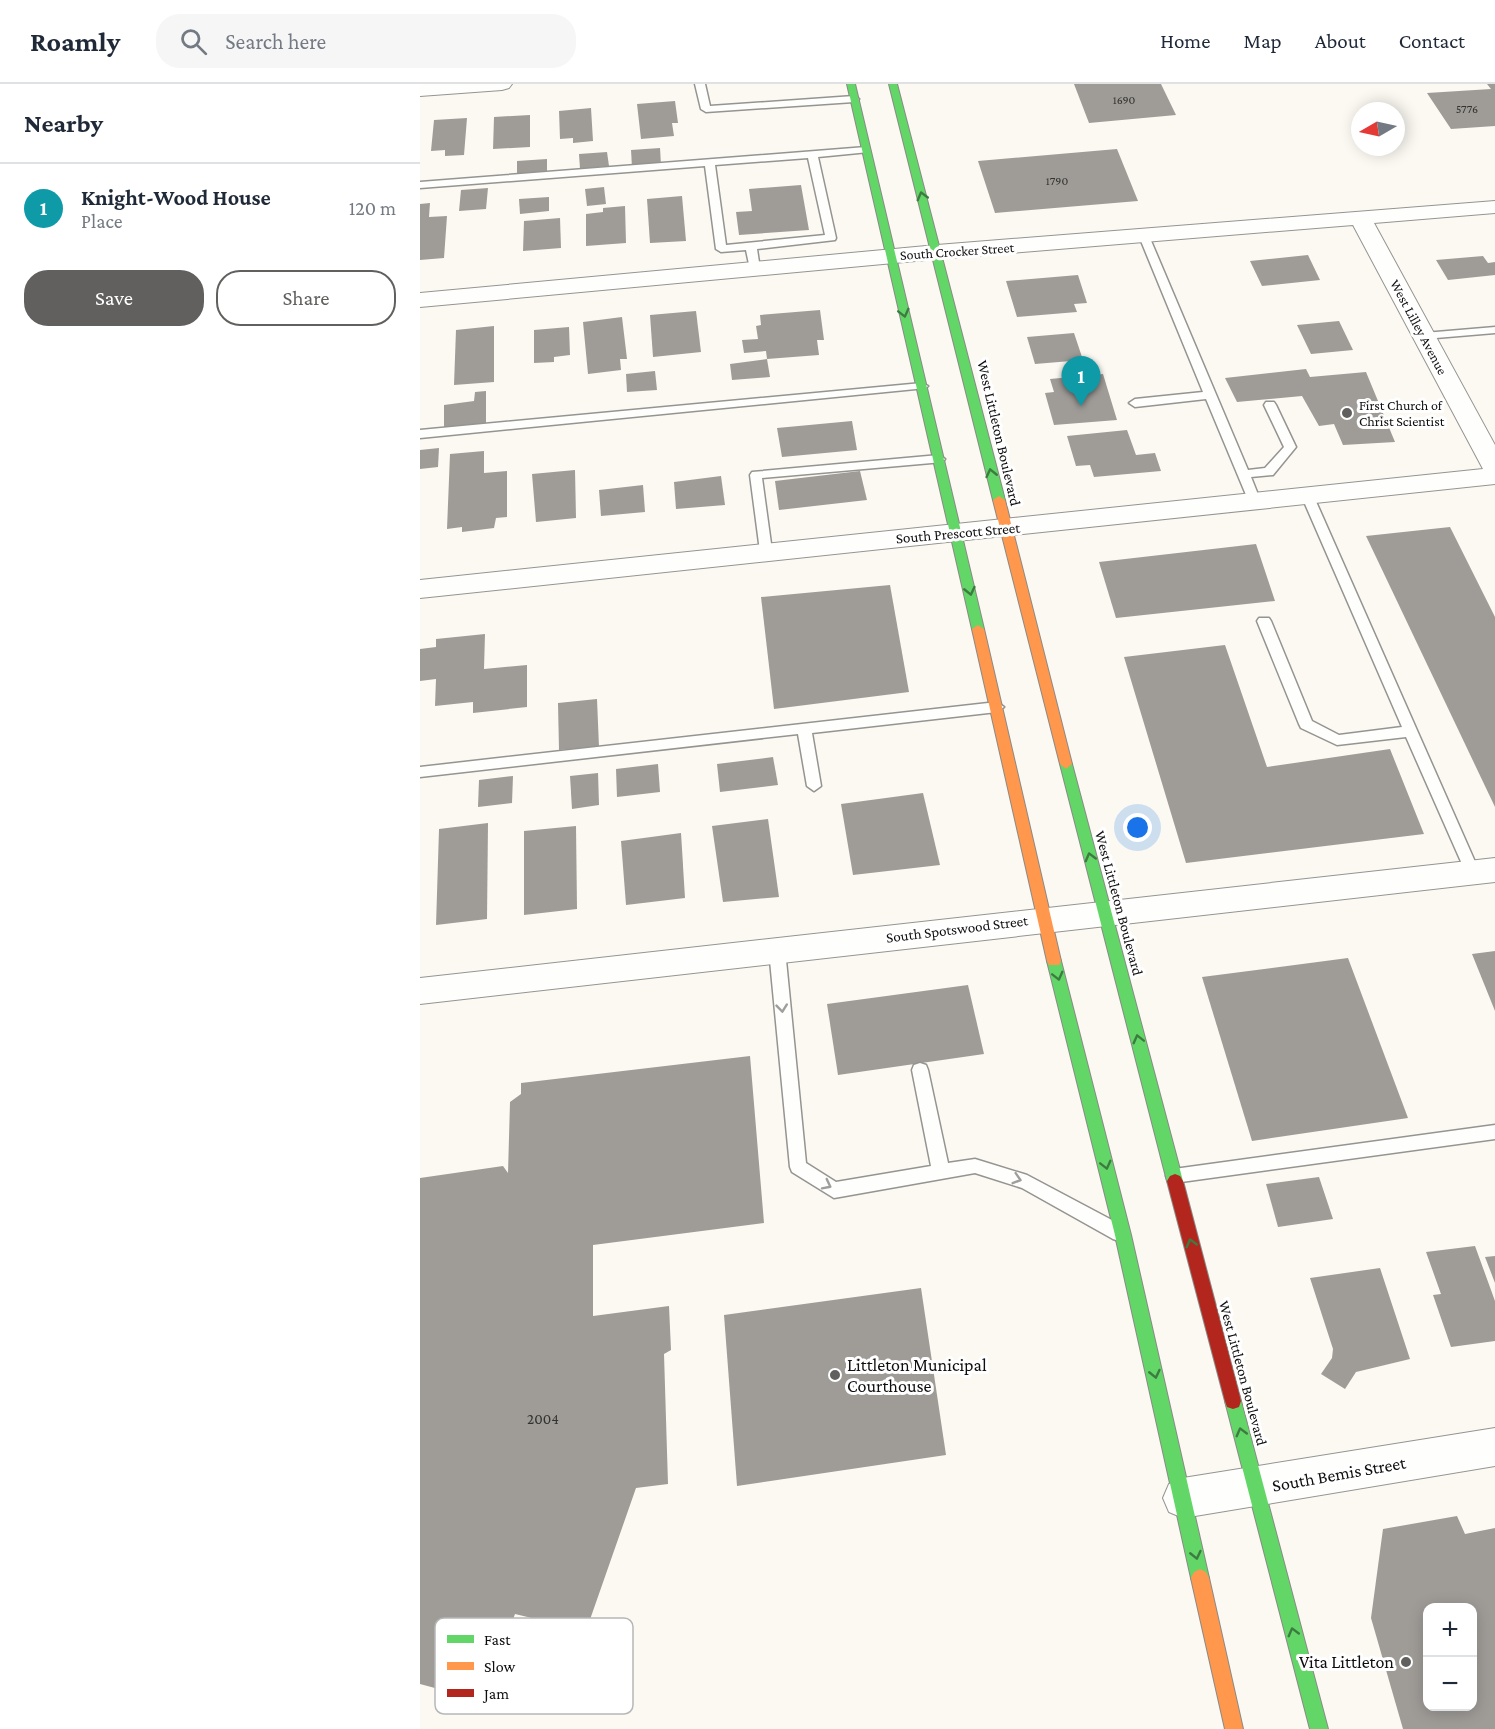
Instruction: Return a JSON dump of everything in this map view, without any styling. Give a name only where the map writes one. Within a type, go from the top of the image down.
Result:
[{"type":"main road","points":[[851,84],[997,706],[1044,919],[1123,1235],[1234,1729]]},
{"type":"main road","name":"West Littleton Boulevard","points":[[893,84],[1005,530],[1319,1729]]},
{"type":"street","points":[[420,90],[502,84]]},
{"type":"street","name":"South Crocker Street","points":[[420,300],[890,256],[1495,207]]},
{"type":"street","name":"West Lilley Avenue","points":[[1360,218],[1495,468]]},
{"type":"street","name":"South Prescott Street","points":[[420,589],[766,551],[1005,530],[1495,476]]},
{"type":"street","name":"South Spotswood Street","points":[[420,991],[1484,871]]},
{"type":"street","name":"South Bemis Street","points":[[1183,1498],[1256,1488],[1495,1447]]},
{"type":"lane","points":[[700,84],[706,109],[854,99]]},
{"type":"lane","points":[[420,185],[866,150]]},
{"type":"lane","points":[[710,162],[721,249],[831,238],[812,154]]},
{"type":"lane","points":[[1144,236],[1255,502]]},
{"type":"lane","points":[[751,246],[755,269]]},
{"type":"lane","points":[[1424,336],[1495,330]]},
{"type":"lane","points":[[420,434],[922,386]]},
{"type":"lane","points":[[1135,403],[1210,395]]},
{"type":"lane","points":[[1243,474],[1269,472],[1290,447],[1270,405]]},
{"type":"lane","points":[[766,551],[756,475],[939,459]]},
{"type":"lane","points":[[1308,497],[1411,731],[1484,871]]},
{"type":"lane","points":[[1264,621],[1306,724],[1337,740],[1411,731]]},
{"type":"lane","points":[[420,772],[997,706]]},
{"type":"lane","points":[[804,728],[814,786]]},
{"type":"lane","points":[[777,950],[798,1167],[834,1190],[975,1166],[1028,1182],[1123,1235]]},
{"type":"lane","points":[[920,1070],[941,1172]]},
{"type":"lane","points":[[1174,1176],[1495,1132]]},
{"type":"building","points":[[1074,84],[1161,84],[1176,115],[1089,123]]},
{"type":"building","points":[[1487,84],[1495,84],[1495,126],[1451,129],[1427,93],[1491,89]]},
{"type":"building","points":[[675,101],[678,123],[672,123],[674,136],[641,139],[637,104]]},
{"type":"building","points":[[591,108],[593,141],[573,143],[573,138],[560,139],[559,111]]},
{"type":"building","points":[[530,115],[530,147],[493,149],[494,117]]},
{"type":"building","points":[[467,118],[464,155],[445,156],[445,150],[431,151],[434,120]]},
{"type":"building","points":[[660,148],[661,165],[632,167],[631,150]]},
{"type":"building","points":[[1117,149],[1138,201],[995,213],[978,161]]},
{"type":"building","points":[[607,152],[609,166],[580,169],[579,154]]},
{"type":"building","points":[[547,159],[547,174],[517,176],[517,161]]},
{"type":"building","points":[[801,185],[809,230],[739,235],[736,212],[752,211],[749,189]]},
{"type":"building","points":[[604,187],[606,204],[587,206],[585,189]]},
{"type":"building","points":[[488,188],[486,209],[459,211],[461,190]]},
{"type":"building","points":[[682,196],[686,241],[650,243],[647,199]]},
{"type":"building","points":[[549,197],[549,211],[520,214],[519,199]]},
{"type":"building","points":[[430,203],[429,217],[447,216],[444,258],[420,260],[420,204]]},
{"type":"building","points":[[625,206],[626,243],[586,246],[586,214],[603,212],[603,208]]},
{"type":"building","points":[[560,218],[561,248],[523,251],[524,221]]},
{"type":"building","points":[[1308,255],[1320,280],[1262,286],[1250,261]]},
{"type":"building","points":[[1483,256],[1488,263],[1495,262],[1495,275],[1448,280],[1436,260]]},
{"type":"building","points":[[1078,275],[1087,303],[1074,304],[1077,312],[1017,317],[1006,281]]},
{"type":"building","points":[[820,310],[824,340],[817,340],[819,355],[767,359],[766,351],[744,353],[742,340],[758,339],[756,326],[761,325],[760,315]]},
{"type":"building","points":[[696,311],[701,352],[653,357],[650,315]]},
{"type":"building","points":[[622,317],[627,359],[620,359],[621,370],[588,374],[583,322]]},
{"type":"building","points":[[1339,321],[1353,350],[1311,354],[1297,325]]},
{"type":"building","points":[[494,326],[494,382],[454,385],[456,330]]},
{"type":"building","points":[[569,327],[570,355],[554,357],[554,362],[534,363],[534,330]]},
{"type":"building","points":[[1074,333],[1083,360],[1035,364],[1027,337]]},
{"type":"building","points":[[767,359],[770,377],[732,380],[730,364]]},
{"type":"building","name":"First Church of Christ Scientist","points":[[1306,369],[1310,377],[1366,372],[1395,442],[1343,445],[1334,424],[1319,426],[1302,396],[1237,402],[1225,378]]},
{"type":"building","points":[[655,371],[657,390],[627,392],[626,374]]},
{"type":"building","points":[[1103,374],[1117,420],[1054,425],[1045,393],[1054,392],[1050,379]]},
{"type":"building","points":[[486,391],[486,423],[444,428],[444,405],[474,401],[475,392]]},
{"type":"building","points":[[852,421],[857,450],[782,457],[777,428]]},
{"type":"building","points":[[1127,430],[1136,455],[1155,453],[1161,471],[1094,477],[1090,465],[1076,466],[1067,436]]},
{"type":"building","points":[[439,448],[438,467],[420,469],[420,450]]},
{"type":"building","points":[[484,451],[484,473],[507,471],[507,517],[496,518],[494,528],[462,532],[462,527],[447,529],[450,454]]},
{"type":"building","points":[[575,470],[576,518],[536,522],[532,474]]},
{"type":"building","points":[[860,471],[867,500],[779,510],[775,481]]},
{"type":"building","points":[[721,476],[725,505],[676,509],[674,482]]},
{"type":"building","points":[[643,485],[645,512],[601,516],[599,490]]},
{"type":"building","points":[[1450,527],[1495,617],[1495,807],[1366,536]]},
{"type":"building","points":[[1256,544],[1275,601],[1116,618],[1099,562]]},
{"type":"building","points":[[890,585],[909,692],[774,709],[761,597]]},
{"type":"building","points":[[485,634],[484,669],[527,665],[527,707],[473,713],[473,702],[435,706],[436,679],[420,681],[420,649],[436,647],[436,639]]},
{"type":"building","points":[[1225,645],[1267,767],[1390,749],[1424,834],[1186,863],[1124,657]]},
{"type":"building","points":[[597,699],[599,747],[559,750],[558,703]]},
{"type":"building","points":[[773,757],[778,785],[720,792],[717,764]]},
{"type":"building","points":[[658,764],[660,792],[617,797],[616,769]]},
{"type":"building","points":[[598,773],[599,805],[572,809],[570,776]]},
{"type":"building","points":[[513,776],[512,803],[478,807],[479,780]]},
{"type":"building","points":[[923,793],[940,865],[853,875],[841,804]]},
{"type":"building","points":[[768,819],[779,897],[723,902],[712,826]]},
{"type":"building","points":[[488,823],[487,919],[436,925],[439,829]]},
{"type":"building","points":[[576,826],[577,909],[524,915],[524,831]]},
{"type":"building","points":[[681,833],[685,898],[626,905],[621,841]]},
{"type":"building","points":[[1495,951],[1495,1011],[1472,954]]},
{"type":"building","points":[[1348,958],[1408,1118],[1252,1141],[1202,977]]},
{"type":"building","points":[[968,985],[984,1054],[838,1075],[827,1004]]},
{"type":"building","points":[[750,1056],[764,1223],[593,1245],[593,1316],[669,1306],[671,1350],[664,1354],[668,1484],[636,1488],[591,1618],[532,1618],[515,1614],[514,1618],[435,1618],[435,1688],[420,1684],[420,1178],[503,1166],[508,1173],[510,1102],[521,1094],[521,1083]]},
{"type":"building","points":[[1319,1177],[1333,1219],[1278,1227],[1266,1184]]},
{"type":"building","points":[[1475,1246],[1495,1301],[1495,1341],[1451,1347],[1433,1295],[1441,1294],[1426,1252]]},
{"type":"building","points":[[1495,1256],[1495,1283],[1485,1257]]},
{"type":"building","points":[[1380,1268],[1410,1359],[1356,1372],[1345,1389],[1321,1374],[1332,1358],[1333,1349],[1310,1278]]},
{"type":"building","points":[[921,1288],[946,1455],[737,1486],[724,1315]]},
{"type":"building","name":"Vita Littleton","points":[[1457,1516],[1465,1534],[1495,1528],[1495,1729],[1403,1729],[1371,1618],[1383,1529]]},
{"type":"traffic: fast","points":[[851,84],[978,629]]},
{"type":"traffic: fast","points":[[893,84],[999,500]]},
{"type":"traffic: fast","points":[[1066,764],[1175,1181]]},
{"type":"traffic: fast","points":[[1054,961],[1123,1235],[1200,1578]]},
{"type":"traffic: fast","points":[[1233,1401],[1319,1729]]},
{"type":"traffic: slow","points":[[999,500],[1066,764]]},
{"type":"traffic: slow","points":[[978,629],[1054,961]]},
{"type":"traffic: slow","points":[[1200,1578],[1234,1729]]},
{"type":"traffic: jam","points":[[1175,1181],[1233,1401]]},
{"type":"place","name":"Knight-Wood House","points":[[1081,406]]},
{"type":"place","name":"First Church of Christ Scientist","points":[[1347,413]]},
{"type":"place","name":"Littleton Municipal Courthouse","points":[[835,1375]]},
{"type":"place","name":"Vita Littleton","points":[[1406,1662]]}]
